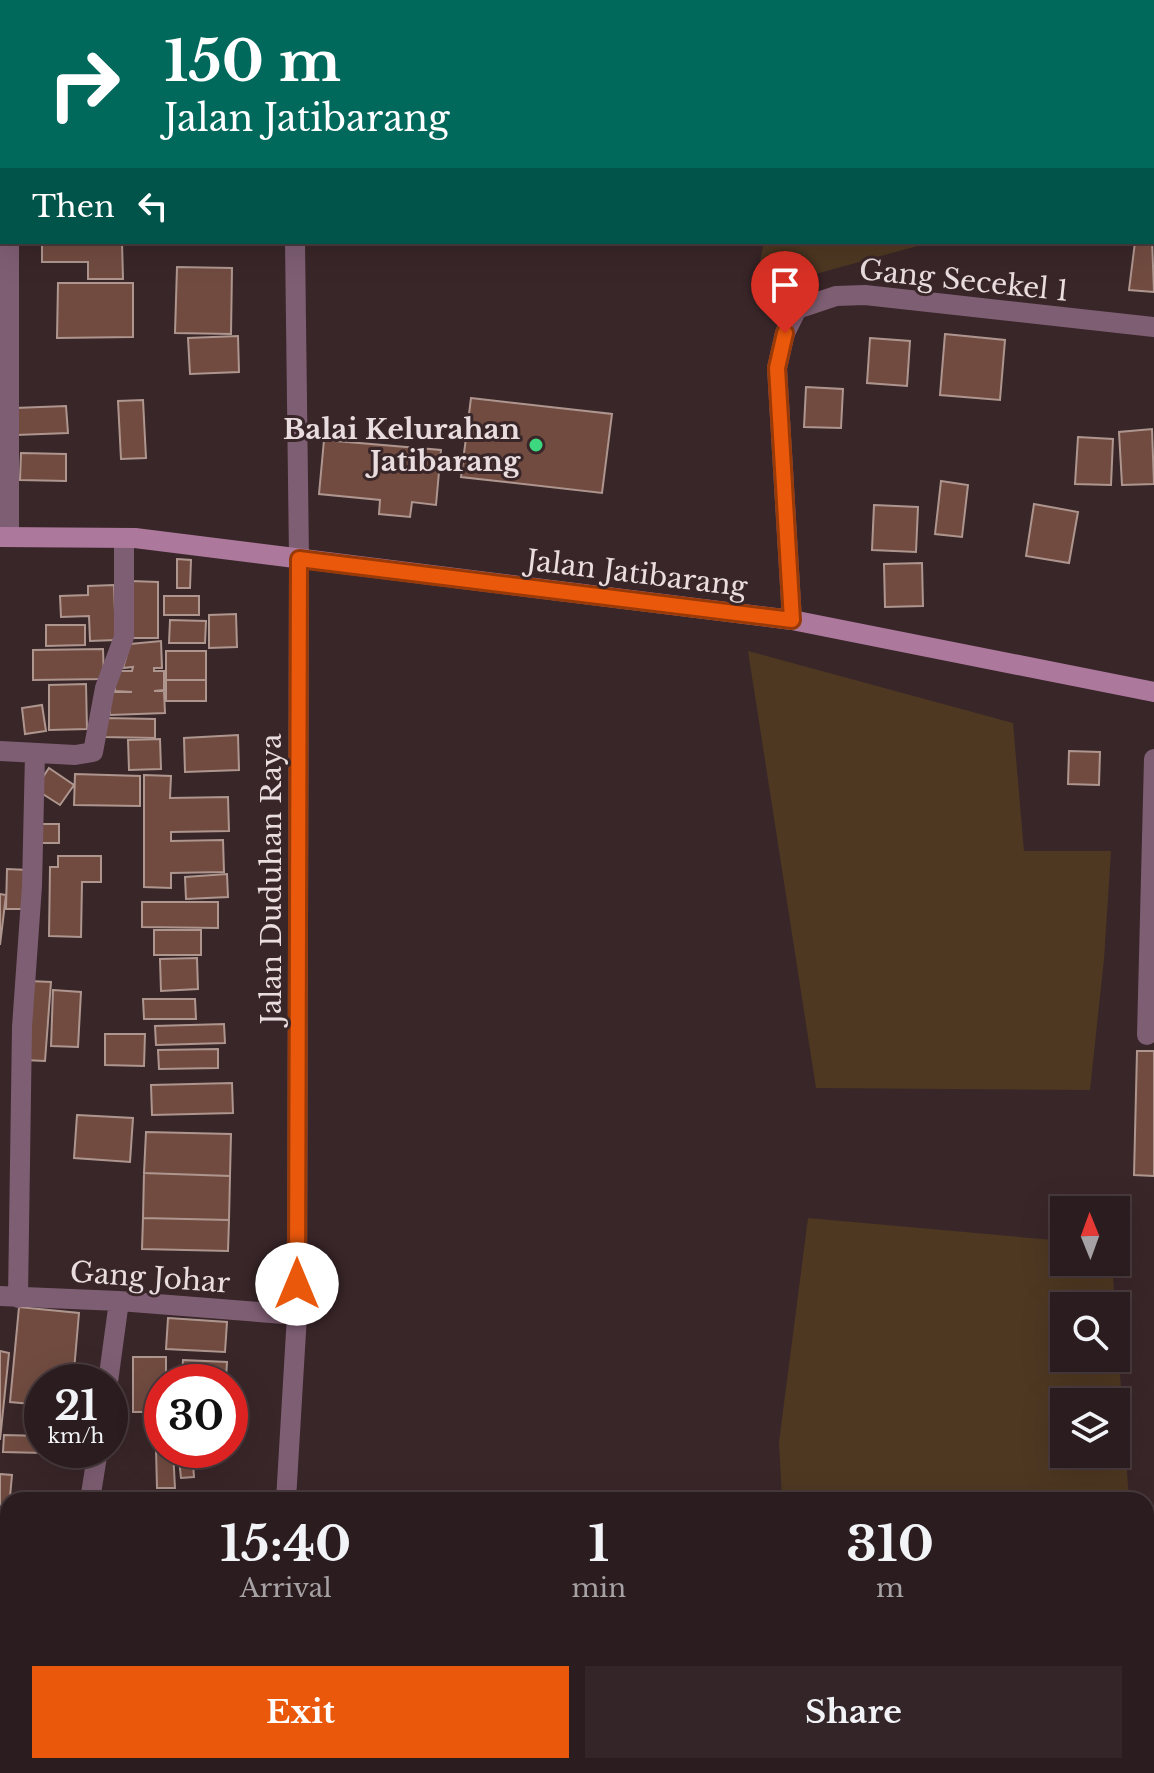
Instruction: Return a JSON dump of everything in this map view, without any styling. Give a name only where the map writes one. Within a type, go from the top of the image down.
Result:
[{"type":"street","points":[[9,244],[4,537],[124,538],[299,559]]},
{"type":"street","name":"Jalan Duduhan Raya","points":[[286,1492],[297,1315],[299,559],[295,244]]},
{"type":"street","name":"Gang Secekel 1","points":[[792,620],[777,368],[785,333],[797,309],[836,296],[865,295],[1154,327]]},
{"type":"street","points":[[0,751],[75,755],[93,752],[105,688],[124,637],[124,538]]},
{"type":"street","name":"Jalan Jatibarang","points":[[299,559],[792,620],[1154,692]]},
{"type":"street","points":[[9,1297],[32,886],[35,754]]},
{"type":"street","points":[[1147,1035],[1154,759]]},
{"type":"street","name":"Gang Johar","points":[[9,1297],[119,1301],[297,1315]]},
{"type":"street","points":[[110,1364],[119,1301]]},
{"type":"street","points":[[91,1492],[95,1468]]},
{"type":"shaded area","points":[[764,244],[980,244],[921,245],[754,291]]},
{"type":"shaded area","points":[[748,651],[1013,723],[1024,851],[1111,851],[1104,959],[1090,1090],[816,1088]]},
{"type":"shaded area","points":[[808,1218],[1050,1240],[1050,1276],[1113,1276],[1114,1292],[1050,1292],[1050,1372],[1120,1372],[1121,1388],[1050,1388],[1050,1468],[1127,1468],[1128,1492],[782,1492],[779,1442]]},
{"type":"building","points":[[42,244],[122,244],[123,279],[88,279],[88,262],[42,262]]},
{"type":"building","points":[[1135,244],[1152,244],[1154,292],[1129,290]]},
{"type":"building","points":[[177,267],[232,268],[231,334],[175,333]]},
{"type":"building","points":[[58,283],[133,283],[133,337],[57,338]]},
{"type":"building","points":[[945,334],[1005,340],[1000,400],[940,395]]},
{"type":"building","points":[[238,336],[239,372],[190,374],[188,338]]},
{"type":"building","points":[[870,338],[910,341],[907,386],[867,383]]},
{"type":"building","points":[[806,387],[843,389],[841,428],[804,427]]},
{"type":"building","name":"Balai Kelurahan Jatibarang","points":[[471,398],[612,414],[602,493],[461,477]]},
{"type":"building","points":[[143,400],[146,458],[121,459],[118,401]]},
{"type":"building","points":[[66,406],[68,433],[16,435],[15,408]]},
{"type":"building","points":[[1152,429],[1154,484],[1122,485],[1119,432]]},
{"type":"building","points":[[1078,437],[1113,439],[1111,485],[1075,484]]},
{"type":"building","points":[[324,440],[441,450],[436,505],[412,502],[410,517],[379,514],[380,500],[319,494]]},
{"type":"building","points":[[21,453],[66,454],[66,481],[20,480]]},
{"type":"building","points":[[941,481],[968,485],[962,537],[935,534]]},
{"type":"building","points":[[1034,504],[1078,512],[1069,563],[1026,556]]},
{"type":"building","points":[[874,505],[918,507],[916,552],[872,550]]},
{"type":"building","points":[[177,559],[191,560],[190,588],[177,588]]},
{"type":"building","points":[[922,563],[923,606],[885,607],[884,564]]},
{"type":"building","points":[[131,581],[158,582],[158,638],[131,638]]},
{"type":"building","points":[[114,585],[116,640],[90,641],[89,616],[61,617],[60,596],[88,595],[88,586]]},
{"type":"building","points":[[164,596],[199,596],[199,615],[164,615]]},
{"type":"building","points":[[236,614],[237,647],[209,648],[209,615]]},
{"type":"building","points":[[170,620],[206,621],[205,643],[169,643]]},
{"type":"building","points":[[46,625],[85,625],[85,645],[46,646]]},
{"type":"building","points":[[161,641],[162,668],[154,668],[154,671],[164,671],[164,690],[154,691],[164,691],[165,713],[110,715],[109,692],[132,692],[115,691],[114,671],[132,671],[133,667],[123,668],[130,644]]},
{"type":"building","points":[[103,649],[104,679],[33,680],[33,650]]},
{"type":"building","points":[[166,651],[206,651],[206,680],[166,680]]},
{"type":"building","points":[[166,680],[206,680],[206,701],[166,701]]},
{"type":"building","points":[[86,684],[87,729],[49,730],[49,685]]},
{"type":"building","points":[[42,705],[46,731],[25,734],[22,708]]},
{"type":"building","points":[[105,718],[155,719],[155,738],[104,737]]},
{"type":"building","points":[[238,735],[239,770],[185,772],[184,738]]},
{"type":"building","points":[[160,739],[161,769],[129,770],[128,740]]},
{"type":"building","points":[[1069,751],[1100,752],[1099,785],[1068,784]]},
{"type":"building","points":[[49,768],[74,785],[60,805],[35,789]]},
{"type":"building","points":[[75,774],[140,776],[140,806],[74,805]]},
{"type":"building","points":[[144,775],[171,776],[170,798],[228,797],[229,831],[171,832],[171,841],[223,840],[224,872],[171,873],[171,888],[144,887]]},
{"type":"building","points":[[34,824],[59,824],[59,843],[34,843]]},
{"type":"building","points":[[58,856],[101,856],[101,882],[82,882],[81,937],[49,936],[50,867],[58,867]]},
{"type":"building","points":[[7,869],[28,870],[27,909],[6,909]]},
{"type":"building","points":[[227,874],[228,897],[186,899],[185,877]]},
{"type":"building","points":[[0,894],[6,895],[0,945]]},
{"type":"building","points":[[142,902],[218,902],[218,928],[142,927]]},
{"type":"building","points":[[154,930],[201,930],[201,955],[154,955]]},
{"type":"building","points":[[197,958],[198,989],[161,991],[160,959]]},
{"type":"building","points":[[29,981],[51,982],[45,1061],[24,1060]]},
{"type":"building","points":[[53,990],[81,992],[78,1047],[51,1046]]},
{"type":"building","points":[[143,999],[195,999],[196,1019],[144,1019]]},
{"type":"building","points":[[224,1024],[225,1043],[156,1045],[155,1026]]},
{"type":"building","points":[[105,1034],[145,1034],[144,1066],[105,1065]]},
{"type":"building","points":[[218,1049],[218,1068],[159,1069],[158,1050]]},
{"type":"building","points":[[1137,1051],[1154,1051],[1154,1176],[1134,1175]]},
{"type":"building","points":[[232,1083],[233,1113],[152,1115],[151,1085]]},
{"type":"building","points":[[77,1115],[133,1118],[130,1162],[74,1158]]},
{"type":"building","points":[[146,1132],[231,1134],[230,1176],[144,1173]]},
{"type":"building","points":[[144,1173],[230,1176],[229,1220],[143,1218]]},
{"type":"building","points":[[143,1218],[229,1220],[228,1251],[142,1249]]},
{"type":"building","points":[[19,1307],[79,1313],[75,1364],[24,1364],[24,1403],[10,1402]]},
{"type":"building","points":[[168,1318],[227,1322],[225,1352],[166,1349]]},
{"type":"building","points":[[0,1351],[9,1353],[0,1440]]},
{"type":"building","points":[[133,1357],[166,1357],[166,1364],[144,1364],[144,1412],[133,1412]]},
{"type":"building","points":[[183,1360],[227,1362],[227,1364],[183,1364]]},
{"type":"building","points":[[4,1435],[24,1436],[24,1453],[3,1452]]},
{"type":"building","points":[[156,1468],[174,1468],[175,1488],[157,1488]]},
{"type":"building","points":[[180,1468],[193,1468],[194,1477],[181,1478]]},
{"type":"building","points":[[0,1474],[12,1475],[10,1492],[0,1492]]},
{"type":"place","name":"Balai Kelurahan Jatibarang","points":[[536,445]]},
{"type":"route","points":[[297,1284],[299,559],[792,620],[777,368],[785,333]]}]
